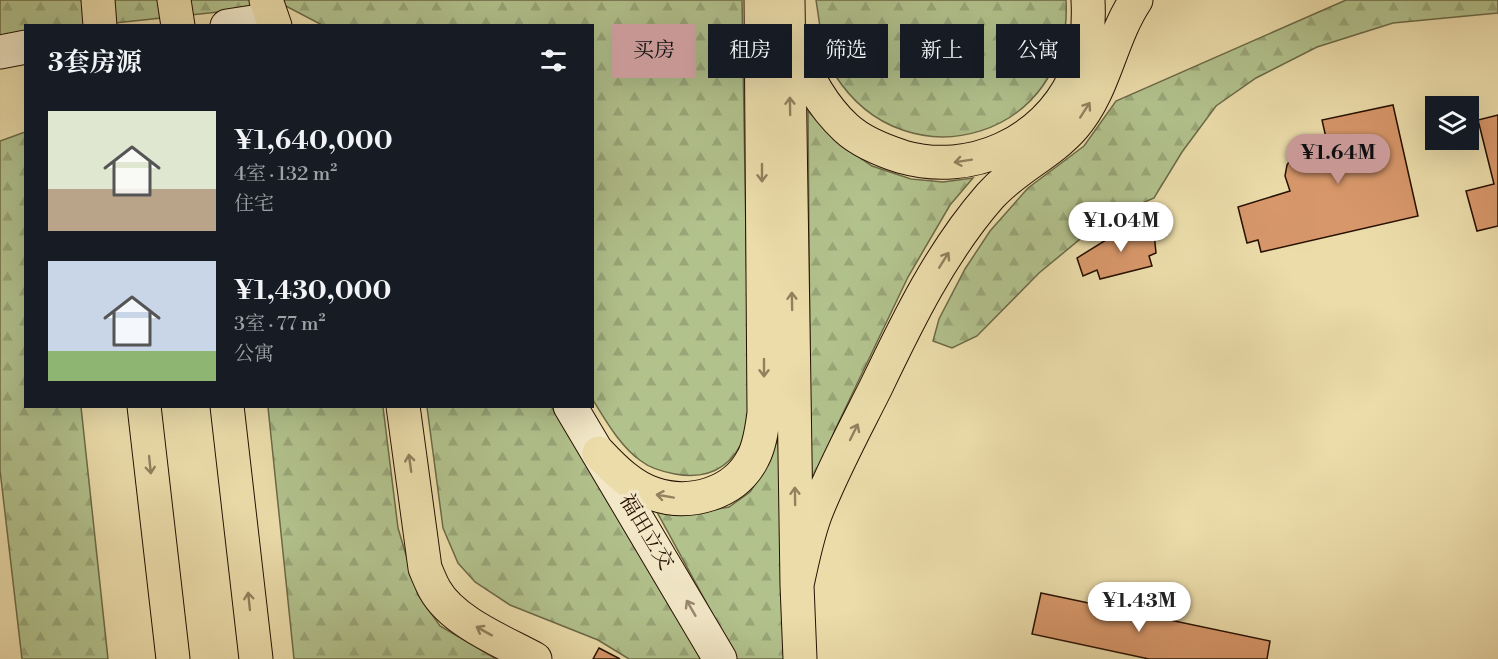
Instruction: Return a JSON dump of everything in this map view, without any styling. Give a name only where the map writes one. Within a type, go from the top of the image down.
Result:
[{"type":"main road","points":[[98,0],[100,24]]},
{"type":"main road","points":[[174,0],[178,24]]},
{"type":"main road","points":[[266,0],[273,24]]},
{"type":"main road","points":[[1088,0],[1089,24],[1096,60]]},
{"type":"main road","points":[[796,585],[806,544],[824,493],[915,308],[950,250],[991,195],[1014,172],[1033,147],[1050,116],[1119,30],[1136,0]]},
{"type":"main road","points":[[775,16],[823,103],[848,130],[883,151],[920,162],[952,163],[1033,147]]},
{"type":"main road","points":[[599,453],[630,482],[653,494],[678,499],[701,498],[723,489],[740,477],[753,458],[764,413],[775,16]]},
{"type":"main road","points":[[775,16],[800,659]]},
{"type":"main road","points":[[144,408],[172,659]]},
{"type":"main road","points":[[227,408],[256,659]]},
{"type":"main road","points":[[403,408],[425,568],[435,591],[451,609],[476,627],[535,659]]},
{"type":"street","points":[[240,24],[252,22],[258,24]]},
{"type":"street","points":[[0,52],[24,47]]},
{"type":"street","name":"福田立交","points":[[571,408],[720,659]]},
{"type":"green space","points":[[0,0],[742,0],[742,24],[708,24],[708,78],[743,78],[749,408],[746,433],[740,447],[726,463],[708,473],[687,475],[662,471],[645,463],[626,448],[594,402],[594,24],[320,24],[284,5],[105,24],[24,24],[24,33],[0,36]]},
{"type":"green space","points":[[816,0],[1066,0],[1063,24],[996,24],[996,78],[1046,78],[1043,85],[1015,113],[980,131],[942,137],[903,130],[866,110],[838,78],[888,78],[888,24],[820,24]]},
{"type":"green space","points":[[1346,0],[1498,0],[1498,13],[1393,23],[1317,47],[1256,78],[1216,106],[1182,152],[1154,198],[1102,221],[1039,273],[977,336],[952,348],[933,341],[939,319],[965,269],[990,231],[1028,188],[1084,146],[1116,101]]},
{"type":"green space","points":[[808,111],[840,144],[872,166],[911,179],[943,182],[973,178],[950,205],[908,277],[835,430],[811,489]]},
{"type":"green space","points":[[24,132],[24,408],[81,408],[108,659],[22,659],[0,470],[0,141]]},
{"type":"green space","points":[[268,408],[383,408],[398,528],[418,595],[440,626],[496,659],[294,659]]},
{"type":"green space","points":[[427,408],[553,408],[705,659],[629,659],[598,640],[510,605],[475,582],[458,563],[443,528]]},
{"type":"green space","points":[[778,438],[791,659],[737,659],[651,501],[701,512],[729,507],[750,492],[766,468]]},
{"type":"building","points":[[1393,105],[1418,216],[1261,252],[1258,240],[1247,243],[1238,207],[1290,191],[1285,176],[1287,165],[1303,150],[1311,148],[1329,151],[1322,120]]},
{"type":"building","points":[[1498,115],[1498,226],[1477,231],[1466,191],[1494,184],[1479,120]]},
{"type":"building","points":[[1153,223],[1156,253],[1149,256],[1152,266],[1100,279],[1097,270],[1083,276],[1077,258],[1114,235]]},
{"type":"building","points":[[1041,593],[1270,641],[1267,659],[1149,659],[1032,634]]},
{"type":"building","points":[[599,648],[620,659],[593,659]]}]
